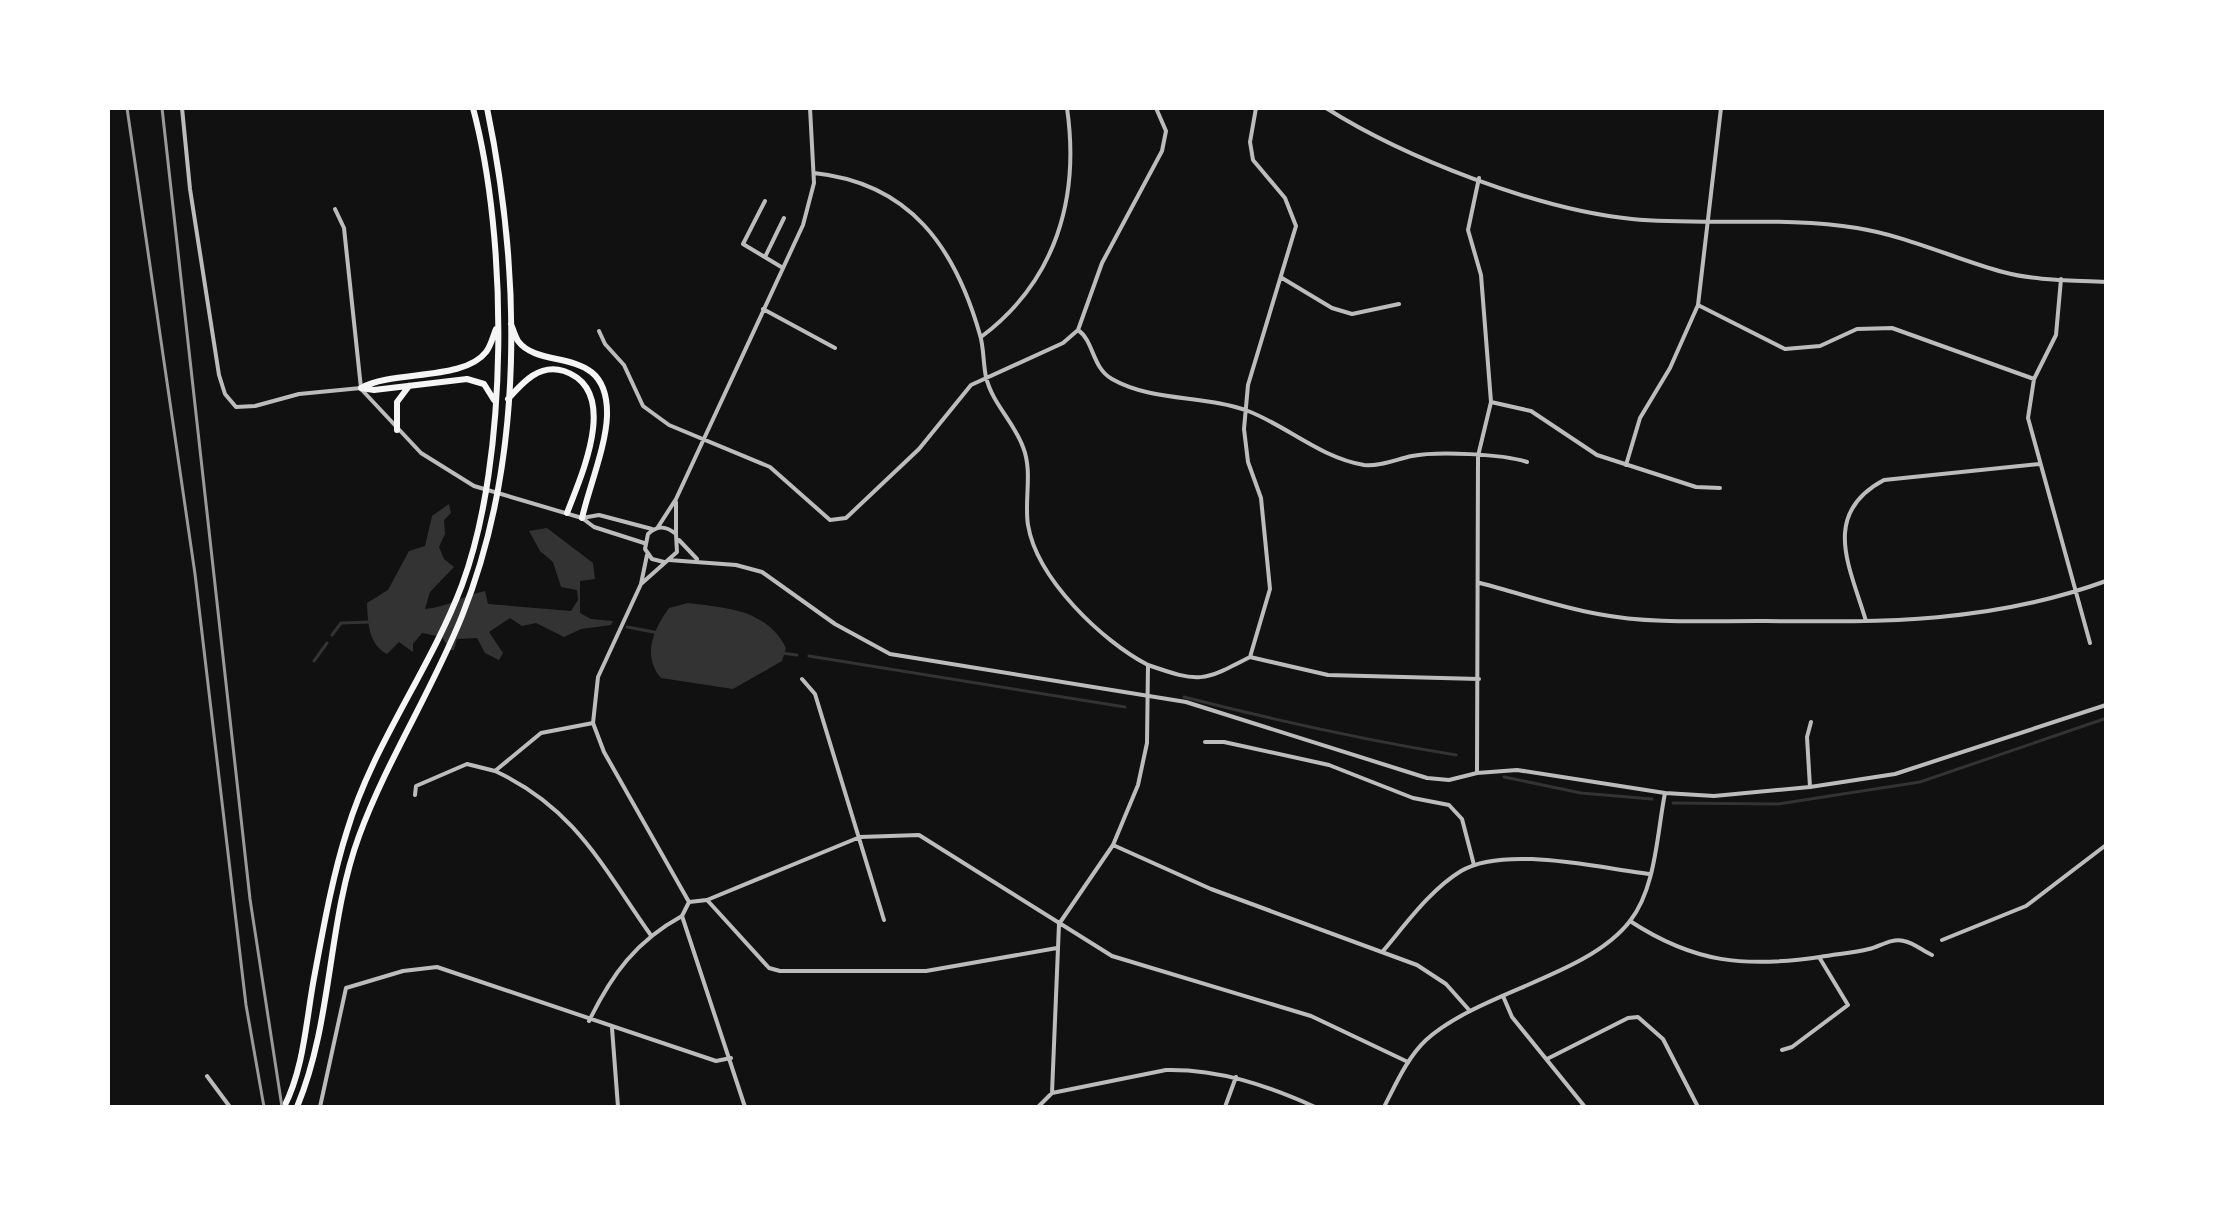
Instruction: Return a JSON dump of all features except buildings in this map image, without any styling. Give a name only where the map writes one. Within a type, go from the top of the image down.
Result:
[{"type":"main road","points":[[284,1107],[305,1037],[347,831],[373,765],[415,686],[462,585],[490,463],[496,404],[498,326],[489,186],[473,108]]},
{"type":"main road","points":[[297,1107],[316,1046],[343,892],[358,837],[473,588],[502,464],[508,399],[509,320],[504,217],[487,108]]},
{"type":"main road","points":[[509,320],[518,341],[529,350],[574,361],[593,374],[605,396],[607,418],[582,518]]},
{"type":"main road","points":[[361,388],[376,379],[462,368],[486,354],[498,326]]},
{"type":"main road","points":[[508,399],[541,370],[568,372],[584,383],[593,400],[595,416],[584,468],[567,513]]},
{"type":"main road","points":[[361,388],[374,390],[467,379],[484,384],[496,404]]},
{"type":"main road","points":[[397,430],[397,402],[410,386]]},
{"type":"street","points":[[182,108],[190,189],[219,375],[225,394],[236,407],[244,408],[278,397],[361,388]]},
{"type":"street","points":[[644,543],[676,499],[811,201],[814,173],[810,108]]},
{"type":"street","points":[[981,337],[1019,303],[1053,252],[1062,227],[1072,173],[1067,108]]},
{"type":"street","points":[[599,331],[605,344],[624,365],[643,406],[669,425],[770,467],[836,522],[886,484],[971,385],[1063,343],[1078,330],[1102,263],[1162,151],[1166,131],[1156,108]]},
{"type":"street","points":[[1250,657],[1270,589],[1261,498],[1248,462],[1248,385],[1296,226],[1285,198],[1253,160],[1250,142],[1256,108]]},
{"type":"street","points":[[1326,108],[1386,142],[1544,202],[1593,214],[1861,229],[2006,273],[2106,282]]},
{"type":"street","points":[[1626,465],[1640,418],[1670,368],[1698,305],[1721,108]]},
{"type":"street","points":[[814,173],[845,176],[902,203],[920,217],[952,270],[981,337],[986,378],[1023,447],[1028,467],[1028,527],[1053,577],[1080,614],[1121,651],[1148,665],[1197,679],[1210,678],[1250,657],[1339,676],[1479,679]]},
{"type":"street","points":[[1477,773],[1480,583],[1478,456],[1491,402],[1481,275],[1468,230],[1479,178]]},
{"type":"street","points":[[765,201],[743,244],[783,268]]},
{"type":"street","points":[[335,209],[344,228],[361,388],[397,430],[421,453],[474,486],[582,518],[594,527],[644,543]]},
{"type":"street","points":[[108,213],[108,296]]},
{"type":"street","points":[[765,257],[784,218]]},
{"type":"street","points":[[1282,278],[1332,308],[1352,314],[1399,304]]},
{"type":"street","points":[[2061,279],[2056,335],[2034,379],[2028,418],[2090,643]]},
{"type":"street","points":[[1698,305],[1785,349],[1820,346],[1865,328],[1892,328],[2034,379]]},
{"type":"street","points":[[763,309],[835,348]]},
{"type":"street","points":[[1078,330],[1099,367],[1110,378],[1140,389],[1246,410],[1300,440],[1368,465],[1431,453],[1497,454],[1527,462]]},
{"type":"street","points":[[1491,402],[1531,411],[1597,455],[1696,487],[1720,488]]},
{"type":"street","points":[[1866,621],[1844,547],[1843,532],[1846,518],[1868,489],[1884,480],[2040,464]]},
{"type":"street","points":[[641,584],[677,552],[676,499]]},
{"type":"street","points":[[582,518],[599,515],[670,529],[699,561]]},
{"type":"street","points":[[644,543],[647,555],[641,584],[598,677],[593,723],[604,752],[689,902]]},
{"type":"street","points":[[647,555],[666,561],[699,561],[762,572],[835,624],[890,654],[1186,702],[1427,778],[1449,780],[1477,773],[1517,770],[1665,793],[1714,796],[1810,787],[1895,774],[2106,705]]},
{"type":"street","points":[[1480,583],[1597,614],[1648,620],[1866,621],[1976,615],[2019,608],[2106,581]]},
{"type":"street","points":[[1052,1093],[1059,924],[1113,845],[1144,765],[1150,712],[1148,665]]},
{"type":"street","points":[[802,679],[815,694],[884,920]]},
{"type":"street","points":[[1810,787],[1807,737],[1811,722]]},
{"type":"street","points":[[495,771],[541,733],[593,723]]},
{"type":"street","points":[[1205,742],[1224,742],[1329,765],[1413,798],[1449,805],[1462,819],[1474,865]]},
{"type":"street","points":[[415,795],[416,786],[467,764],[495,771],[525,787],[578,829],[650,934]]},
{"type":"street","points":[[1384,1107],[1408,1062],[1436,1032],[1470,1011],[1605,944],[1630,921],[1650,874],[1665,793]]},
{"type":"street","points":[[689,902],[707,900],[860,837],[919,835],[1112,956],[1311,1016],[1408,1062]]},
{"type":"street","points":[[1113,845],[1211,889],[1427,970],[1470,1011]]},
{"type":"street","points":[[1942,940],[2026,906],[2106,845]]},
{"type":"street","points":[[1383,951],[1433,894],[1474,865],[1519,860],[1650,874]]},
{"type":"street","points":[[707,900],[769,968],[780,971],[926,971],[1057,948]]},
{"type":"street","points":[[589,1021],[610,982],[650,934],[682,916],[689,902]]},
{"type":"street","points":[[682,916],[745,1107]]},
{"type":"street","points":[[1630,921],[1671,946],[1717,960],[1758,963],[1819,957],[1870,949],[1897,940],[1908,942],[1932,955]]},
{"type":"street","points":[[1782,1050],[1792,1047],[1848,1005],[1819,957]]},
{"type":"street","points":[[320,1107],[346,988],[403,971],[437,967],[589,1021],[716,1061],[731,1058]]},
{"type":"street","points":[[1503,996],[1512,1017],[1585,1107]]},
{"type":"street","points":[[1547,1059],[1628,1018],[1638,1017],[1663,1039],[1698,1107]]},
{"type":"street","points":[[612,1028],[618,1107]]},
{"type":"street","points":[[1038,1107],[1052,1093],[1166,1070],[1199,1070],[1236,1077],[1315,1107]]},
{"type":"street","points":[[207,1076],[230,1107]]},
{"type":"street","points":[[1225,1107],[1236,1077]]},
{"type":"shaded area","points":[[449,504],[451,513],[444,520],[445,534],[439,547],[444,559],[454,567],[430,592],[425,609],[485,591],[488,604],[571,611],[578,600],[577,590],[561,587],[553,562],[540,551],[529,531],[547,528],[593,563],[595,579],[580,581],[580,613],[591,619],[613,621],[611,625],[581,629],[564,637],[536,623],[522,626],[510,618],[489,632],[503,653],[499,660],[485,653],[477,638],[457,639],[454,650],[450,650],[442,637],[422,633],[413,644],[413,652],[399,642],[387,654],[381,650],[370,632],[367,603],[388,590],[409,551],[425,546],[432,516]]},
{"type":"shaded area","points":[[688,603],[731,609],[768,625],[786,648],[782,661],[733,689],[661,678],[652,661],[654,634],[669,608]]},
{"type":"waterway","points":[[332,635],[341,623],[371,622]]},
{"type":"waterway","points":[[627,627],[659,633]]},
{"type":"waterway","points":[[314,661],[327,643]]},
{"type":"waterway","points":[[781,653],[797,655]]},
{"type":"waterway","points":[[809,656],[1125,707]]},
{"type":"waterway","points":[[1184,697],[1320,729],[1456,755]]},
{"type":"waterway","points":[[1673,803],[1778,804],[1920,782],[2104,719]]},
{"type":"waterway","points":[[1504,777],[1581,793],[1652,799]]},
{"type":"railway","points":[[127,108],[195,574],[246,1005],[264,1107]]},
{"type":"railway","points":[[162,108],[250,899],[282,1107]]}]
